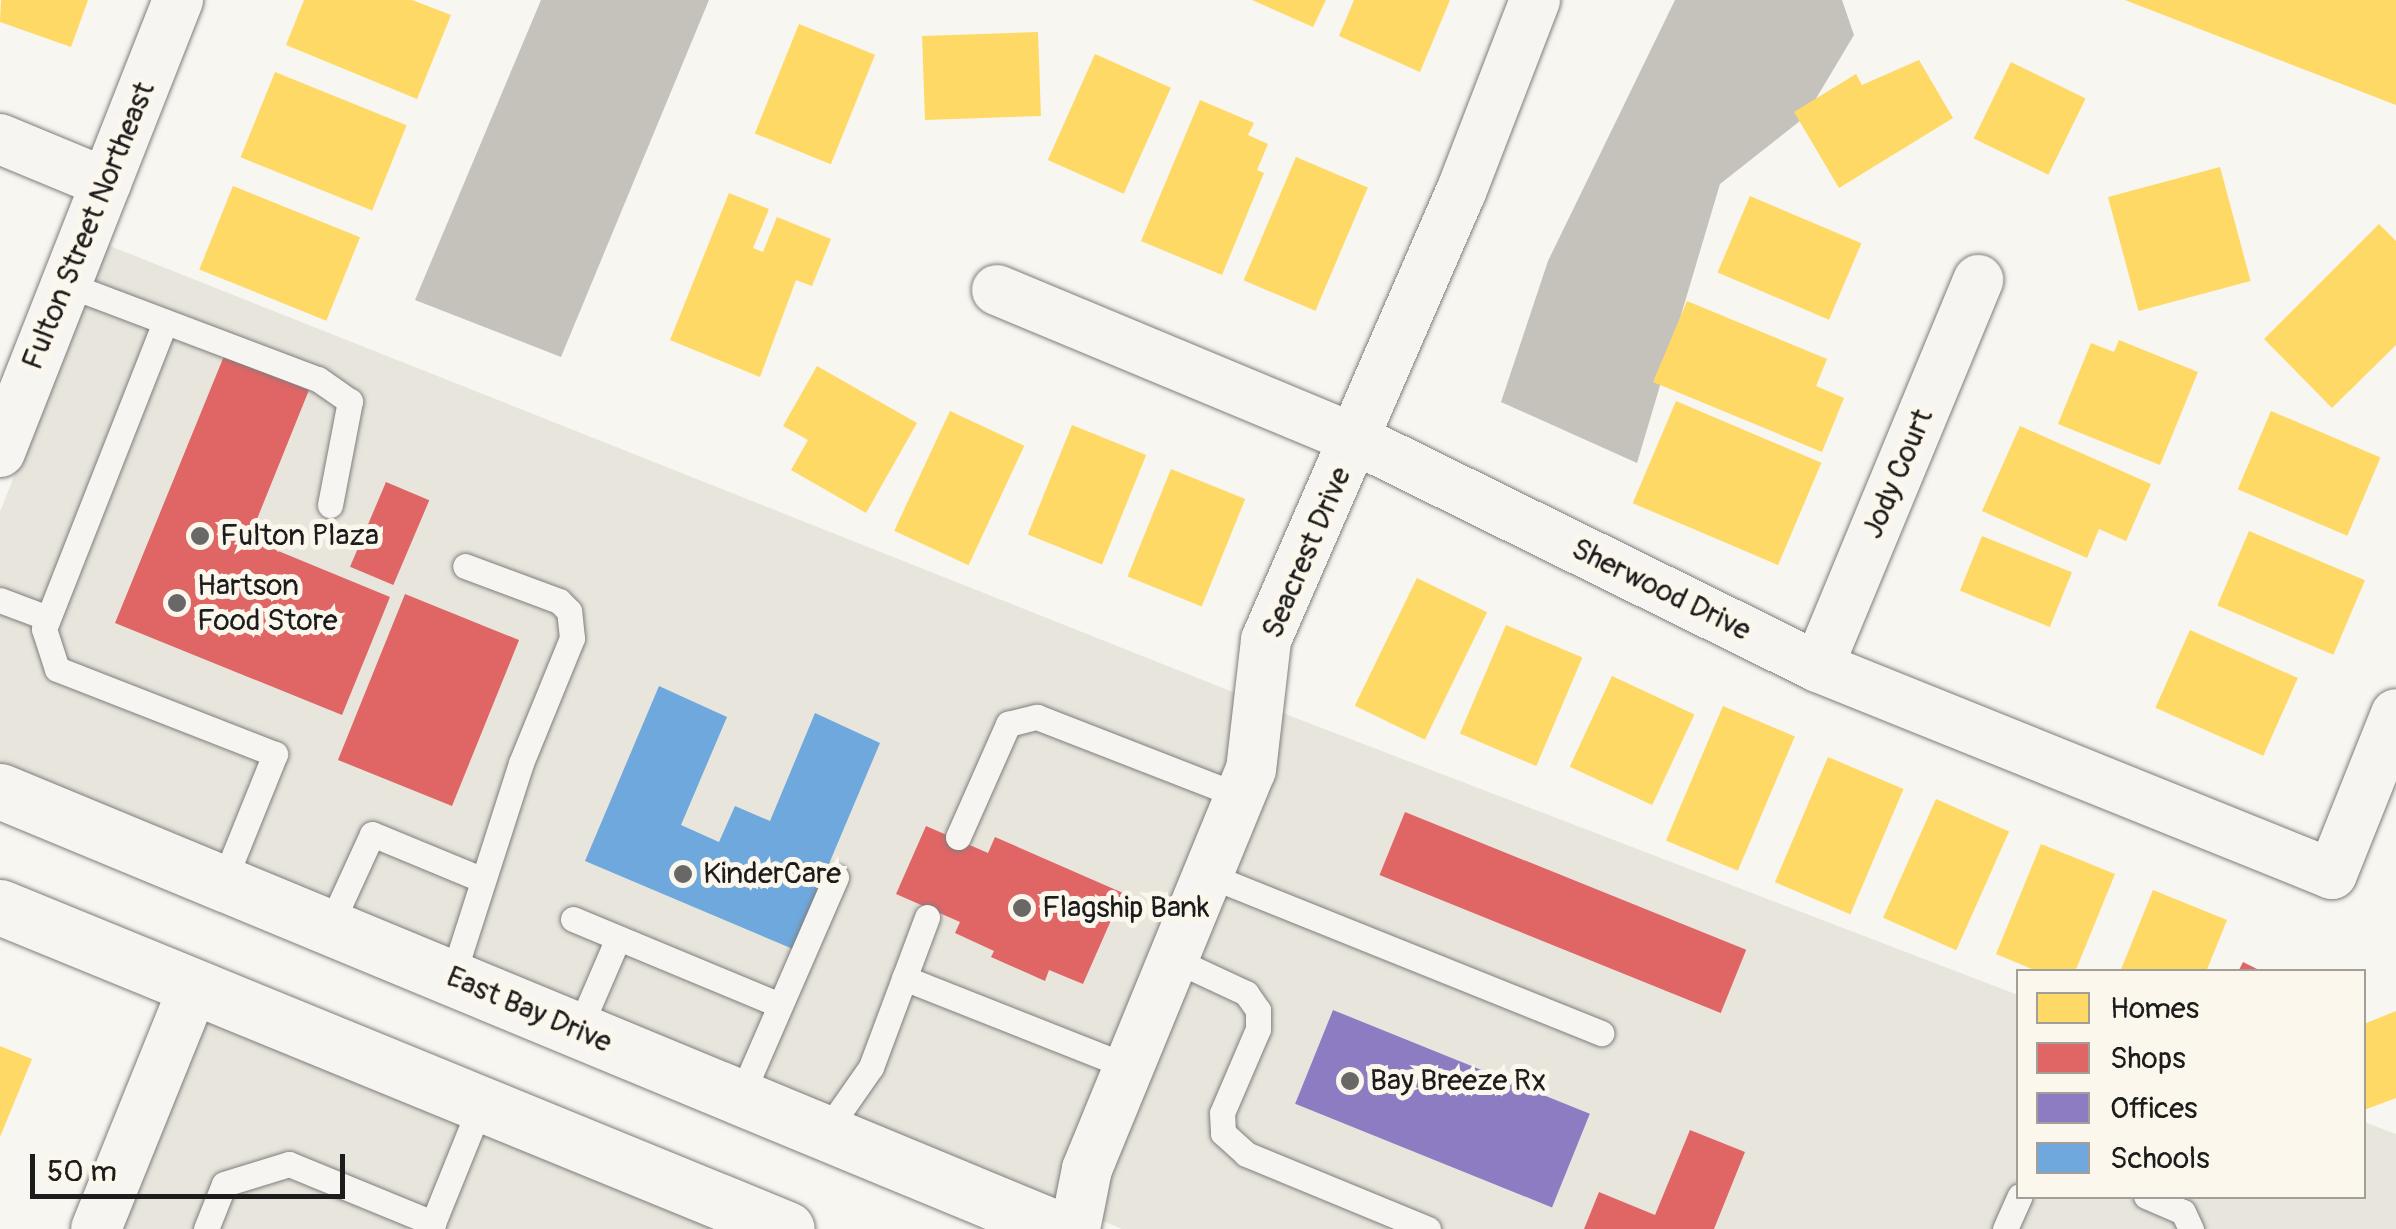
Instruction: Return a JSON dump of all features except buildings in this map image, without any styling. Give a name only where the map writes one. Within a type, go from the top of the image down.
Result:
[{"type":"main road","name":"East Bay Drive","points":[[0,792],[1058,1229]]},
{"type":"main road","points":[[0,907],[784,1228]]},
{"type":"street","name":"Fulton Street Northeast","points":[[0,452],[178,0]]},
{"type":"street","name":"Seacrest Drive","points":[[1075,1229],[1087,1169],[1251,770],[1266,640],[1356,439],[1535,0]]},
{"type":"street","points":[[0,139],[106,183]]},
{"type":"street","name":"Jody Court","points":[[1818,667],[1978,280]]},
{"type":"street","name":"Sherwood Drive","points":[[996,290],[1356,439],[1818,667],[2332,874],[2396,714]]},
{"type":"street","points":[[96,1229],[194,987]]},
{"type":"lane","points":[[66,284],[318,379],[350,402],[330,505]]},
{"type":"lane","points":[[165,322],[44,629],[58,669],[275,754],[223,884]]},
{"type":"lane","points":[[452,978],[521,763],[572,638],[570,611],[559,601],[465,566]]},
{"type":"lane","points":[[0,600],[48,618]]},
{"type":"lane","points":[[958,837],[1008,724],[1038,717],[1240,796]]},
{"type":"lane","points":[[329,928],[372,834],[484,880]]},
{"type":"lane","points":[[1208,875],[1602,1033]]},
{"type":"lane","points":[[740,1098],[836,877]]},
{"type":"lane","points":[[825,1133],[871,1067],[927,917]]},
{"type":"lane","points":[[574,919],[780,1006]]},
{"type":"lane","points":[[578,1030],[618,938]]},
{"type":"lane","points":[[1174,959],[1246,993],[1258,1010],[1258,1029],[1222,1113],[1223,1133],[1246,1154],[1428,1229]]},
{"type":"lane","points":[[904,978],[1129,1067]]},
{"type":"lane","points":[[206,1229],[224,1184],[289,1164],[433,1222],[481,1104]]},
{"type":"lane","points":[[2005,1229],[2019,1199]]},
{"type":"lane","points":[[2153,1199],[2183,1212],[2192,1229]]},
{"type":"shaded area","points":[[541,0],[709,0],[561,357],[415,300]]},
{"type":"shaded area","points":[[1675,0],[1842,0],[1854,35],[1805,117],[1720,184],[1637,463],[1501,402],[1548,261]]},
{"type":"shaded area","points":[[105,244],[1238,694],[1230,765],[1058,1203],[0,765],[0,512]]},
{"type":"shaded area","points":[[1280,712],[2016,994],[2016,1199],[2366,1199],[2366,1123],[2396,1134],[2396,1229],[1122,1229],[1100,1220],[1108,1175]]},
{"type":"shaded area","points":[[205,1018],[723,1229],[120,1229]]},
{"type":"place","name":"Fulton Plaza","points":[[200,536]]},
{"type":"place","name":"Hartson Food Store","points":[[177,603]]},
{"type":"place","name":"KinderCare","points":[[683,874]]},
{"type":"place","name":"Flagship Bank","points":[[1022,908]]},
{"type":"place","name":"Bay Breeze Rx","points":[[1350,1081]]}]
